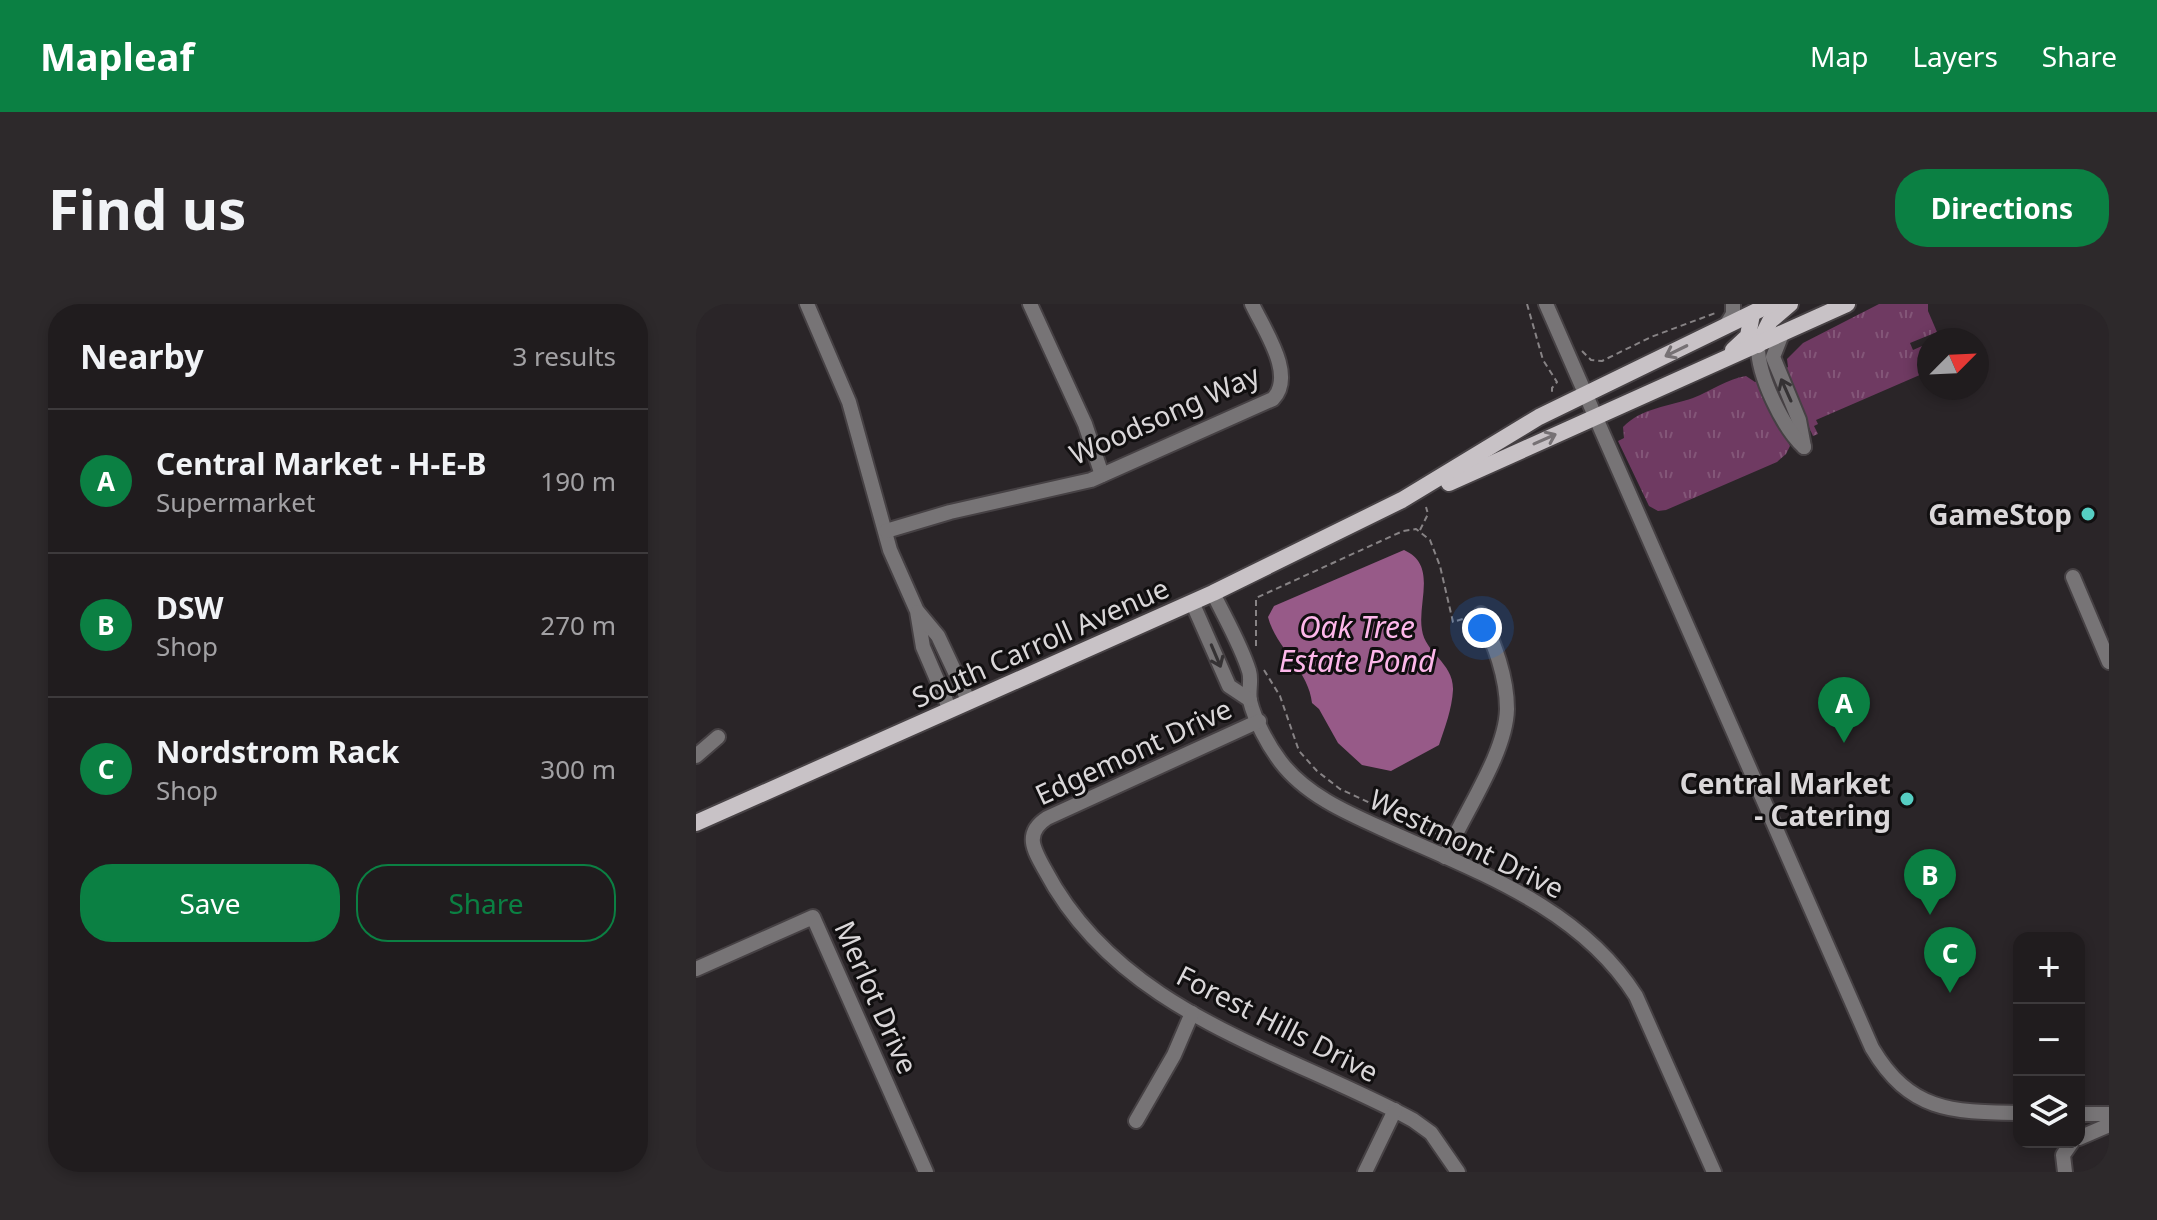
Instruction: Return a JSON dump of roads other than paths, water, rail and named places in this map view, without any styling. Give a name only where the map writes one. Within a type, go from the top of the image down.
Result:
[{"type":"main road","name":"South Carroll Avenue","points":[[696,823],[1213,593],[1402,500],[1539,417],[1725,327],[1750,309],[1771,304]]},
{"type":"main road","points":[[1758,345],[1770,321],[1790,304]]},
{"type":"main road","name":"South Carroll Avenue","points":[[1402,500],[1446,484],[1847,304]]},
{"type":"main road","points":[[1690,375],[1739,347],[1748,336],[1750,309]]},
{"type":"street","points":[[807,304],[849,402],[890,550],[917,611],[923,647],[950,710]]},
{"type":"street","points":[[1030,304],[1085,424],[1102,475]]},
{"type":"street","name":"Woodsong Way","points":[[886,531],[1102,475],[1260,406],[1279,393],[1282,370],[1252,304]]},
{"type":"street","points":[[1546,304],[1872,1048],[1883,1066],[1910,1093],[1926,1101],[1972,1112],[2013,1113]]},
{"type":"street","points":[[1725,327],[1733,314],[1733,304]]},
{"type":"street","points":[[1758,345],[1759,365],[1764,377],[1793,437],[1804,447],[1799,420],[1773,357],[1782,334]]},
{"type":"street","points":[[2073,577],[2109,662]]},
{"type":"street","name":"Westmont Drive","points":[[1213,593],[1249,672],[1250,700],[1280,762],[1316,793],[1349,814],[1532,898],[1590,941],[1636,996],[1714,1172]]},
{"type":"street","name":"Westmont Drive","points":[[1192,602],[1229,686],[1250,700]]},
{"type":"street","points":[[917,611],[938,636],[969,702]]},
{"type":"street","points":[[1445,857],[1496,755],[1507,711],[1502,672],[1481,614]]},
{"type":"street","name":"Edgemont Drive","points":[[1032,832],[1047,818],[1259,721]]},
{"type":"street","points":[[696,756],[718,737]]},
{"type":"street","name":"Forest Hills Drive","points":[[1032,832],[1037,856],[1052,884],[1076,918],[1116,961],[1168,1001],[1395,1110],[1431,1133],[1458,1172]]},
{"type":"street","name":"Merlot Drive","points":[[696,969],[813,917],[926,1172]]},
{"type":"street","points":[[1136,1121],[1174,1055],[1192,1013]]},
{"type":"street","points":[[1365,1172],[1395,1110]]},
{"type":"street","points":[[2085,1114],[2109,1114]]},
{"type":"street","points":[[2085,1135],[2109,1125]]},
{"type":"street","points":[[2065,1172],[2063,1155],[2068,1148]]},
{"type":"water","name":"Oak Tree Estate Pond","points":[[1404,550],[1414,557],[1423,575],[1421,619],[1424,638],[1449,672],[1453,690],[1439,745],[1391,771],[1362,765],[1338,743],[1319,709],[1312,703],[1305,680],[1278,639],[1268,617],[1274,606]]},
{"type":"place","name":"GameStop","points":[[2088,514]]},
{"type":"place","name":"Central Market - H-E-B","points":[[1844,743]]},
{"type":"place","name":"Central Market - Catering","points":[[1907,799]]},
{"type":"place","name":"DSW","points":[[1930,915]]},
{"type":"place","name":"Nordstrom Rack","points":[[1950,993]]}]
